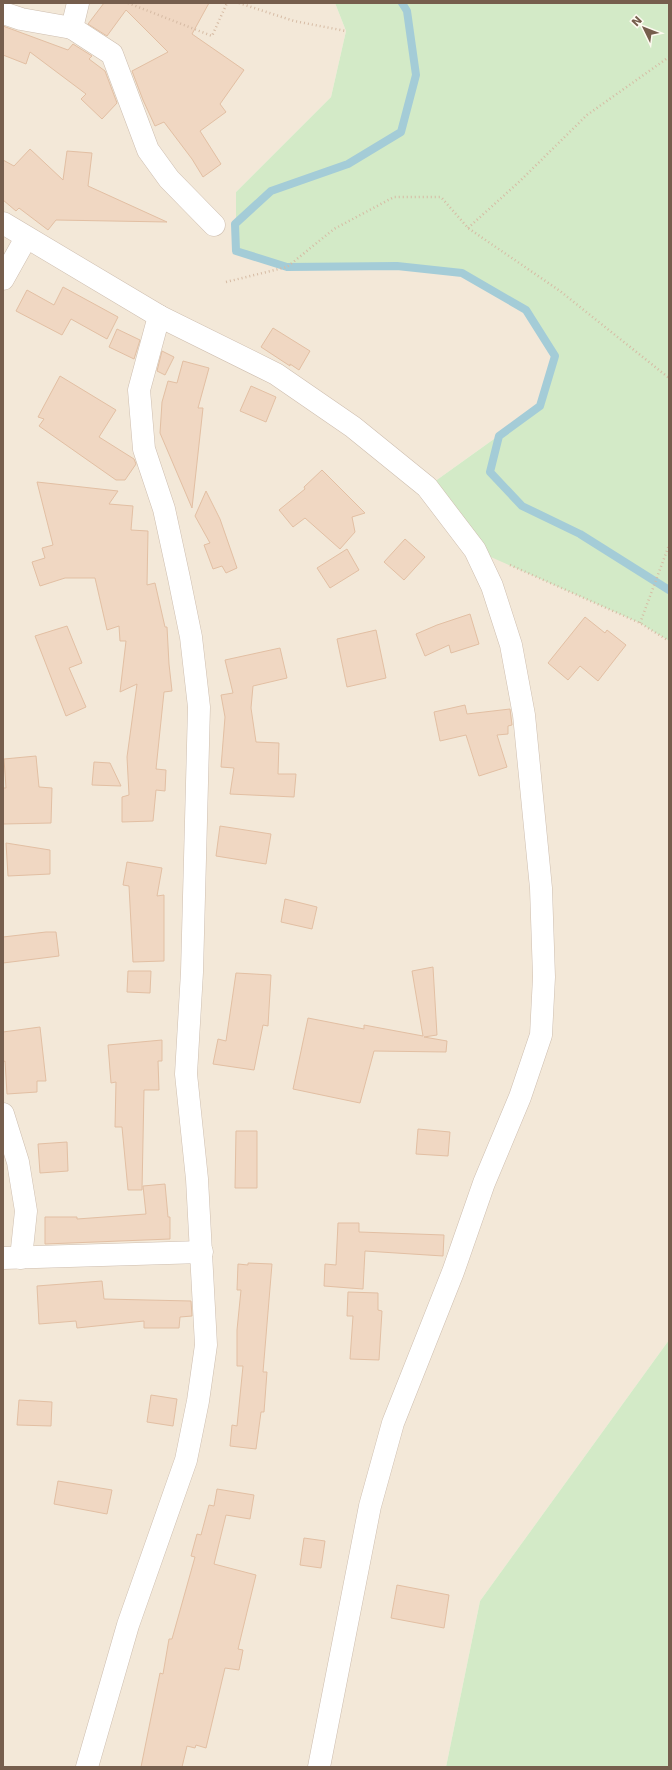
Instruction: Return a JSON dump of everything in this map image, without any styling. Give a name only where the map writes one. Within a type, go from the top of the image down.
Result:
[{"type":"street","points":[[72,28],[78,3]]},
{"type":"street","points":[[3,13],[21,20],[72,28],[112,54],[148,150],[169,179],[214,225]]},
{"type":"street","points":[[3,223],[159,316],[276,374],[353,427],[427,487],[475,550],[492,586],[511,645],[524,715],[541,888],[544,977],[541,1035],[520,1098],[484,1183],[453,1272],[393,1423],[370,1506],[319,1767]]},
{"type":"street","points":[[3,279],[26,238]]},
{"type":"street","points":[[87,1767],[128,1625],[186,1460],[198,1401],[206,1345],[197,1179],[186,1074],[192,972],[199,707],[191,637],[179,578],[164,509],[144,449],[139,390],[159,316]]},
{"type":"street","points":[[3,1114],[18,1162],[26,1211],[12,1258],[202,1252]]},
{"type":"path","points":[[128,3],[212,36],[227,3]]},
{"type":"path","points":[[239,3],[294,21],[346,31]]},
{"type":"path","points":[[468,228],[520,181],[587,115],[669,57]]},
{"type":"path","points":[[226,282],[286,267],[334,229],[394,197],[441,197],[468,228],[560,291],[669,378]]},
{"type":"path","points":[[640,623],[669,545]]},
{"type":"path","points":[[475,550],[640,623],[669,641]]},
{"type":"shaded area","points":[[3,3],[335,3],[346,31],[331,97],[236,192],[397,266],[462,273],[526,310],[555,356],[540,406],[427,487],[669,641],[669,1340],[480,1601],[446,1767],[3,1767]]},
{"type":"green space","points":[[335,3],[669,3],[669,641],[640,623],[475,550],[427,487],[540,406],[555,356],[526,310],[462,273],[397,266],[287,267],[236,251],[236,192],[331,97],[346,31]]},
{"type":"green space","points":[[669,1340],[669,1767],[446,1767],[480,1601]]},
{"type":"building","points":[[104,3],[209,3],[192,34],[244,70],[220,104],[226,112],[200,131],[221,164],[203,177],[192,159],[164,122],[155,126],[132,71],[168,52],[126,10],[107,36],[88,24]]},
{"type":"building","points":[[3,26],[68,50],[73,44],[92,56],[89,59],[105,71],[117,103],[102,119],[81,99],[86,94],[30,52],[26,64],[3,55]]},
{"type":"building","points":[[30,149],[63,180],[67,151],[92,153],[88,186],[167,222],[56,220],[48,230],[19,208],[16,211],[3,200],[3,160],[14,166]]},
{"type":"building","points":[[63,287],[118,317],[107,339],[71,319],[62,335],[16,311],[27,290],[54,305]]},
{"type":"building","points":[[273,328],[310,351],[299,370],[290,364],[290,366],[261,347]]},
{"type":"building","points":[[117,329],[140,340],[134,359],[109,347]]},
{"type":"building","points":[[162,351],[174,357],[165,375],[157,371]]},
{"type":"building","points":[[183,361],[209,368],[198,408],[203,408],[192,508],[160,433],[162,402],[168,381],[177,383]]},
{"type":"building","points":[[60,376],[116,410],[99,437],[134,459],[136,464],[125,480],[116,480],[39,426],[44,419],[38,417]]},
{"type":"building","points":[[251,386],[276,397],[266,422],[240,411]]},
{"type":"building","points":[[322,470],[365,513],[352,517],[355,532],[340,549],[305,518],[293,527],[279,510],[305,489],[304,487]]},
{"type":"building","points":[[37,482],[118,491],[109,504],[133,506],[131,530],[148,531],[147,585],[155,583],[165,627],[167,627],[172,691],[164,692],[156,769],[166,770],[165,791],[156,790],[153,821],[122,822],[122,797],[129,795],[127,757],[137,684],[120,692],[126,641],[120,641],[119,626],[107,630],[95,578],[65,578],[40,586],[32,562],[45,558],[42,548],[53,545]]},
{"type":"building","points":[[206,491],[220,519],[237,568],[226,573],[222,566],[213,569],[204,545],[210,543],[195,516]]},
{"type":"building","points":[[405,539],[425,557],[404,580],[384,562]]},
{"type":"building","points":[[347,549],[359,570],[330,588],[317,568]]},
{"type":"building","points":[[470,614],[479,644],[451,653],[449,645],[425,656],[416,634]]},
{"type":"building","points":[[585,617],[605,633],[607,630],[626,645],[598,681],[580,666],[568,680],[548,663]]},
{"type":"building","points":[[67,626],[82,663],[69,668],[86,707],[66,716],[35,636]]},
{"type":"building","points":[[376,630],[386,678],[347,687],[337,639]]},
{"type":"building","points":[[280,648],[287,678],[253,686],[251,708],[256,742],[279,743],[278,774],[296,774],[294,797],[230,794],[234,768],[221,767],[225,717],[221,695],[233,693],[225,660]]},
{"type":"building","points":[[465,705],[467,714],[510,709],[512,725],[508,726],[508,734],[497,735],[507,767],[479,776],[466,735],[440,741],[434,712]]},
{"type":"building","points":[[36,756],[39,787],[52,788],[51,823],[3,824],[3,788],[6,788],[4,759]]},
{"type":"building","points":[[94,762],[110,763],[121,786],[92,785]]},
{"type":"building","points":[[220,826],[271,834],[266,864],[216,856]]},
{"type":"building","points":[[6,843],[50,850],[50,874],[8,876]]},
{"type":"building","points":[[127,862],[162,868],[157,896],[164,895],[164,961],[133,962],[129,886],[123,885]]},
{"type":"building","points":[[285,899],[317,907],[312,929],[281,922]]},
{"type":"building","points":[[56,932],[59,956],[3,963],[3,937]]},
{"type":"building","points":[[433,967],[437,1035],[424,1037],[447,1041],[446,1052],[374,1051],[360,1103],[293,1089],[308,1018],[364,1029],[364,1025],[423,1036],[412,971]]},
{"type":"building","points":[[128,971],[151,971],[150,993],[127,992]]},
{"type":"building","points":[[236,973],[271,975],[268,1026],[263,1025],[254,1070],[213,1064],[218,1039],[226,1041]]},
{"type":"building","points":[[40,1027],[46,1081],[37,1081],[37,1092],[7,1094],[5,1061],[3,1062],[3,1032]]},
{"type":"building","points":[[162,1040],[162,1061],[158,1061],[159,1090],[144,1090],[142,1190],[128,1190],[122,1127],[115,1127],[116,1082],[111,1083],[108,1045]]},
{"type":"building","points":[[418,1129],[450,1132],[448,1156],[416,1154]]},
{"type":"building","points":[[236,1131],[257,1131],[257,1188],[235,1188]]},
{"type":"building","points":[[67,1142],[68,1171],[40,1173],[38,1144]]},
{"type":"building","points":[[165,1184],[168,1217],[170,1217],[170,1239],[45,1244],[45,1217],[77,1217],[77,1219],[146,1214],[143,1186]]},
{"type":"building","points":[[338,1223],[359,1223],[359,1232],[444,1235],[443,1256],[365,1251],[363,1289],[324,1286],[325,1264],[336,1265]]},
{"type":"building","points":[[248,1263],[272,1264],[263,1372],[267,1372],[264,1412],[261,1412],[256,1449],[230,1446],[232,1425],[237,1426],[243,1366],[237,1366],[237,1330],[241,1290],[237,1290],[238,1264],[248,1265]]},
{"type":"building","points":[[102,1281],[104,1299],[191,1301],[192,1316],[180,1317],[179,1328],[144,1328],[144,1321],[77,1328],[76,1321],[39,1324],[37,1286]]},
{"type":"building","points":[[348,1292],[378,1293],[378,1310],[382,1311],[379,1360],[350,1359],[353,1316],[347,1316]]},
{"type":"building","points":[[151,1395],[177,1399],[173,1426],[147,1422]]},
{"type":"building","points":[[19,1400],[52,1402],[51,1426],[17,1425]]},
{"type":"building","points":[[58,1481],[112,1490],[107,1514],[54,1504]]},
{"type":"building","points":[[217,1489],[254,1495],[250,1519],[226,1515],[214,1564],[256,1575],[238,1649],[243,1650],[239,1670],[225,1668],[206,1748],[196,1745],[195,1748],[187,1746],[182,1767],[141,1767],[160,1673],[163,1674],[169,1639],[172,1639],[195,1557],[191,1556],[197,1534],[201,1535],[209,1505],[214,1506]]},
{"type":"building","points":[[304,1538],[325,1541],[321,1568],[300,1565]]},
{"type":"building","points":[[397,1585],[449,1595],[444,1628],[391,1618]]},
{"type":"waterway","points":[[402,3],[407,11],[416,75],[401,132],[348,164],[271,191],[235,224],[236,251],[287,267],[397,266],[462,273],[526,310],[555,356],[540,406],[499,436],[490,472],[522,506],[580,534],[669,590]]}]
